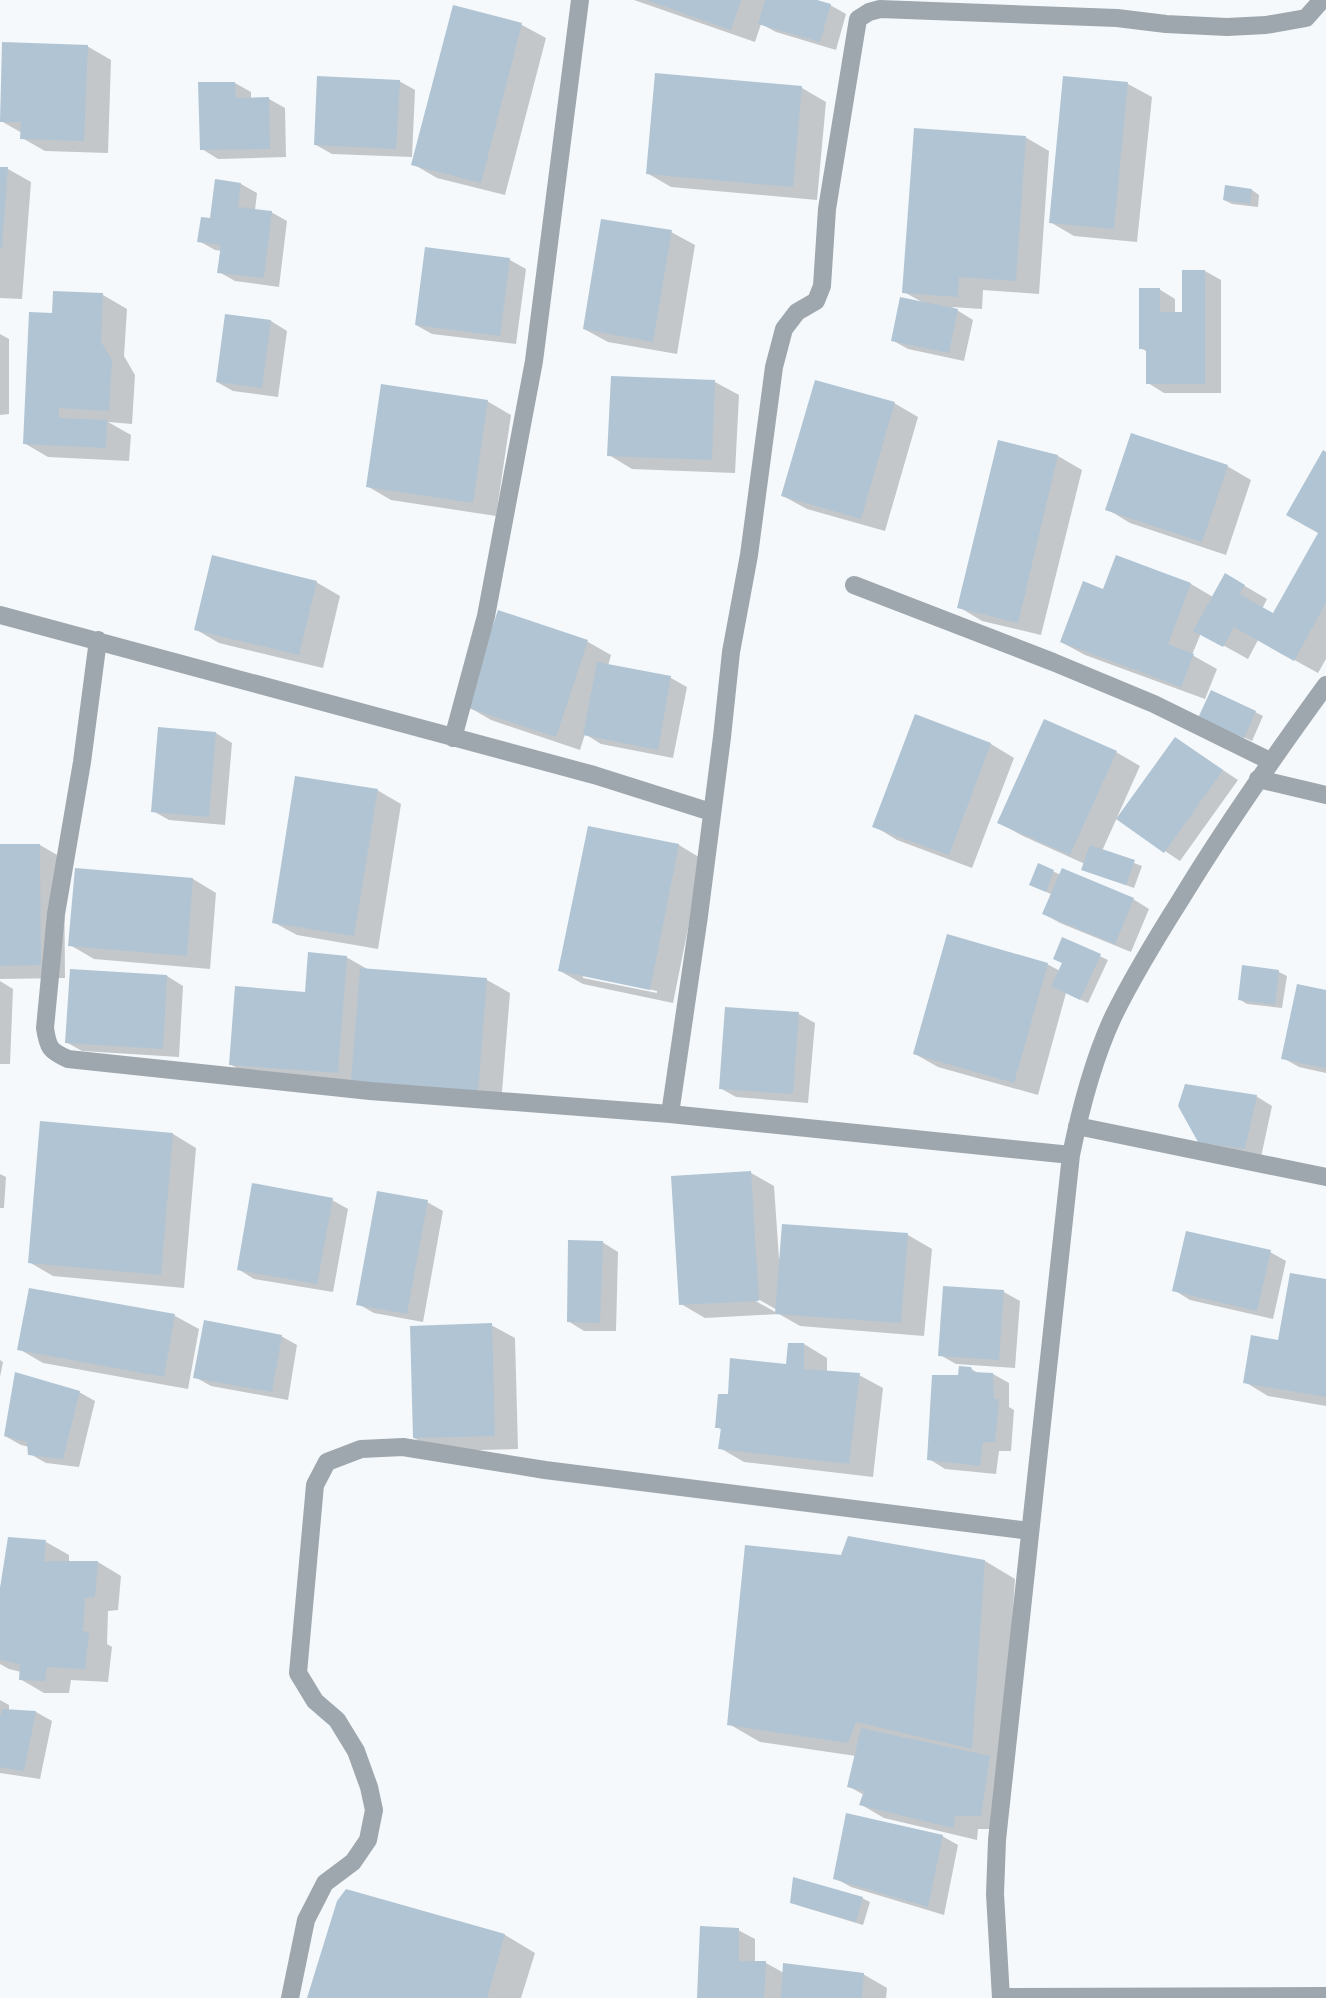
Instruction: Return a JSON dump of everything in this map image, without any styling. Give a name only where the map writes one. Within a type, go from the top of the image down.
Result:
[{"type":"street","points":[[453,738],[486,616],[534,361],[580,0]]},
{"type":"street","points":[[670,1114],[699,916],[731,652],[749,555],[774,367],[784,329],[797,312],[816,301],[822,286],[827,208],[858,19],[869,12],[880,9],[1117,18],[1166,24],[1227,27],[1266,25],[1306,18],[1322,0]]},
{"type":"street","points":[[854,585],[1144,700],[1270,761]]},
{"type":"street","points":[[0,615],[594,775],[711,812]]},
{"type":"street","points":[[98,640],[82,762],[56,914],[45,1028],[48,1043],[54,1053],[68,1059],[370,1091],[670,1114],[1071,1155]]},
{"type":"street","points":[[1326,685],[1223,830],[1159,933],[1113,1018],[1077,1126],[1071,1155],[997,1839],[995,1894],[1001,1997],[1326,1996]]},
{"type":"street","points":[[1258,779],[1326,795]]},
{"type":"street","points":[[1077,1126],[1326,1177]]},
{"type":"street","points":[[290,1998],[306,1920],[325,1883],[353,1862],[368,1840],[374,1810],[369,1787],[356,1751],[337,1720],[315,1701],[298,1672],[315,1485],[327,1462],[361,1449],[403,1447],[545,1470],[1030,1531]]},
{"type":"building","points":[[646,0],[741,0],[731,30]]},
{"type":"building","points":[[765,0],[817,0],[831,4],[820,42],[758,24]]},
{"type":"building","points":[[453,5],[522,23],[481,183],[411,165]]},
{"type":"building","points":[[2,42],[88,45],[84,141],[20,139],[21,122],[0,122]]},
{"type":"building","points":[[655,73],[802,86],[793,187],[646,174]]},
{"type":"building","points":[[317,76],[400,80],[396,149],[314,145]]},
{"type":"building","points":[[1063,76],[1128,82],[1114,229],[1049,223]]},
{"type":"building","points":[[198,82],[235,82],[236,98],[269,97],[270,149],[200,150]]},
{"type":"building","points":[[914,128],[1026,136],[1016,281],[959,277],[958,297],[902,293]]},
{"type":"building","points":[[0,167],[8,167],[2,248],[0,248]]},
{"type":"building","points":[[215,179],[241,183],[238,207],[272,211],[264,278],[217,273],[221,245],[197,242],[201,217],[210,218]]},
{"type":"building","points":[[1225,185],[1252,189],[1250,204],[1223,200]]},
{"type":"building","points":[[601,219],[672,230],[653,342],[583,329]]},
{"type":"building","points":[[425,247],[510,258],[500,336],[415,325]]},
{"type":"building","points":[[1182,270],[1205,270],[1205,384],[1146,384],[1146,349],[1139,349],[1139,288],[1160,288],[1160,312],[1182,312]]},
{"type":"building","points":[[53,291],[103,293],[101,342],[112,360],[109,411],[59,408],[59,418],[107,420],[106,448],[23,444],[29,312],[52,313]]},
{"type":"building","points":[[900,297],[958,309],[949,353],[891,341]]},
{"type":"building","points":[[225,314],[271,320],[262,388],[216,382]]},
{"type":"building","points":[[611,376],[715,380],[712,460],[607,456]]},
{"type":"building","points":[[815,380],[895,402],[861,519],[781,496]]},
{"type":"building","points":[[381,384],[488,400],[473,503],[366,487]]},
{"type":"building","points":[[1131,433],[1228,465],[1202,542],[1105,510]]},
{"type":"building","points":[[998,440],[1058,455],[1018,623],[957,608]]},
{"type":"building","points":[[1323,450],[1326,452],[1326,603],[1294,661],[1234,627],[1223,647],[1193,631],[1225,573],[1245,585],[1239,594],[1273,613],[1318,533],[1286,515]]},
{"type":"building","points":[[212,555],[317,581],[299,655],[194,630]]},
{"type":"building","points":[[1116,555],[1191,583],[1168,644],[1194,654],[1181,687],[1060,642],[1083,581],[1103,589]]},
{"type":"building","points":[[498,610],[588,640],[556,737],[465,707]]},
{"type":"building","points":[[597,662],[671,676],[658,750],[583,735]]},
{"type":"building","points":[[1211,690],[1256,711],[1244,738],[1198,718]]},
{"type":"building","points":[[915,714],[991,743],[949,855],[872,827]]},
{"type":"building","points":[[1044,719],[1117,751],[1070,855],[997,823]]},
{"type":"building","points":[[158,727],[216,732],[209,817],[151,812]]},
{"type":"building","points":[[1175,737],[1223,770],[1164,853],[1116,819]]},
{"type":"building","points":[[295,776],[378,789],[354,936],[272,923]]},
{"type":"building","points":[[588,826],[679,844],[650,990],[558,971]]},
{"type":"building","points":[[0,844],[40,844],[41,965],[0,966]]},
{"type":"building","points":[[1090,845],[1135,860],[1126,885],[1081,870]]},
{"type":"building","points":[[1038,863],[1054,870],[1046,892],[1029,885]]},
{"type":"building","points":[[75,868],[193,878],[187,956],[68,946]]},
{"type":"building","points":[[1062,868],[1134,898],[1115,944],[1042,914]]},
{"type":"building","points":[[947,934],[1048,963],[1014,1083],[913,1054]]},
{"type":"building","points":[[1062,937],[1101,954],[1080,1000],[1051,986],[1062,963],[1053,959]]},
{"type":"building","points":[[308,952],[347,956],[338,1073],[229,1065],[235,986],[305,992]]},
{"type":"building","points":[[1242,965],[1279,970],[1275,1005],[1238,1000]]},
{"type":"building","points":[[360,968],[487,978],[478,1091],[351,1081]]},
{"type":"building","points":[[70,969],[167,975],[163,1049],[65,1043]]},
{"type":"building","points":[[1297,984],[1326,990],[1326,1068],[1281,1059]]},
{"type":"building","points":[[725,1007],[799,1012],[793,1094],[719,1089]]},
{"type":"building","points":[[1185,1084],[1257,1095],[1245,1149],[1198,1142],[1178,1106]]},
{"type":"building","points":[[40,1121],[173,1133],[161,1275],[28,1263]]},
{"type":"building","points":[[751,1171],[759,1301],[679,1305],[671,1176]]},
{"type":"building","points":[[252,1183],[333,1198],[317,1284],[237,1270]]},
{"type":"building","points":[[377,1191],[428,1200],[407,1314],[356,1305]]},
{"type":"building","points":[[782,1224],[908,1233],[901,1323],[775,1314]]},
{"type":"building","points":[[1186,1231],[1271,1250],[1257,1311],[1172,1291]]},
{"type":"building","points":[[568,1240],[603,1241],[600,1323],[567,1322]]},
{"type":"building","points":[[1290,1273],[1326,1279],[1326,1397],[1243,1383],[1251,1335],[1278,1340]]},
{"type":"building","points":[[943,1286],[1004,1290],[999,1360],[938,1356]]},
{"type":"building","points":[[29,1288],[175,1314],[164,1377],[17,1350]]},
{"type":"building","points":[[204,1320],[282,1335],[272,1392],[193,1378]]},
{"type":"building","points":[[492,1323],[495,1436],[413,1438],[410,1326]]},
{"type":"building","points":[[788,1343],[804,1343],[804,1369],[860,1373],[849,1464],[718,1449],[721,1428],[715,1428],[718,1394],[728,1394],[730,1358],[786,1364]]},
{"type":"building","points":[[959,1366],[971,1367],[973,1372],[993,1373],[994,1399],[999,1399],[995,1442],[983,1442],[980,1466],[927,1460],[932,1375],[958,1375]]},
{"type":"building","points":[[15,1372],[80,1391],[63,1459],[28,1455],[27,1442],[4,1436]]},
{"type":"building","points":[[848,1536],[985,1560],[972,1749],[856,1722],[848,1743],[727,1725],[745,1545],[841,1555]]},
{"type":"building","points":[[8,1537],[46,1540],[44,1561],[98,1561],[95,1597],[85,1598],[83,1631],[89,1632],[85,1669],[47,1667],[45,1681],[19,1680],[20,1664],[0,1660],[0,1588]]},
{"type":"building","points":[[3,1709],[36,1711],[24,1771],[0,1767],[0,1716]]},
{"type":"building","points":[[861,1728],[990,1756],[981,1816],[955,1816],[953,1828],[859,1805],[864,1791],[847,1787]]},
{"type":"building","points":[[846,1813],[943,1835],[928,1907],[833,1879]]},
{"type":"building","points":[[793,1877],[863,1897],[856,1922],[790,1903]]},
{"type":"building","points":[[346,1889],[505,1934],[487,1998],[307,1998],[337,1901]]},
{"type":"building","points":[[700,1926],[739,1928],[739,1961],[766,1961],[764,1998],[697,1998]]},
{"type":"building","points":[[783,1963],[864,1973],[862,1998],[781,1998]]}]
